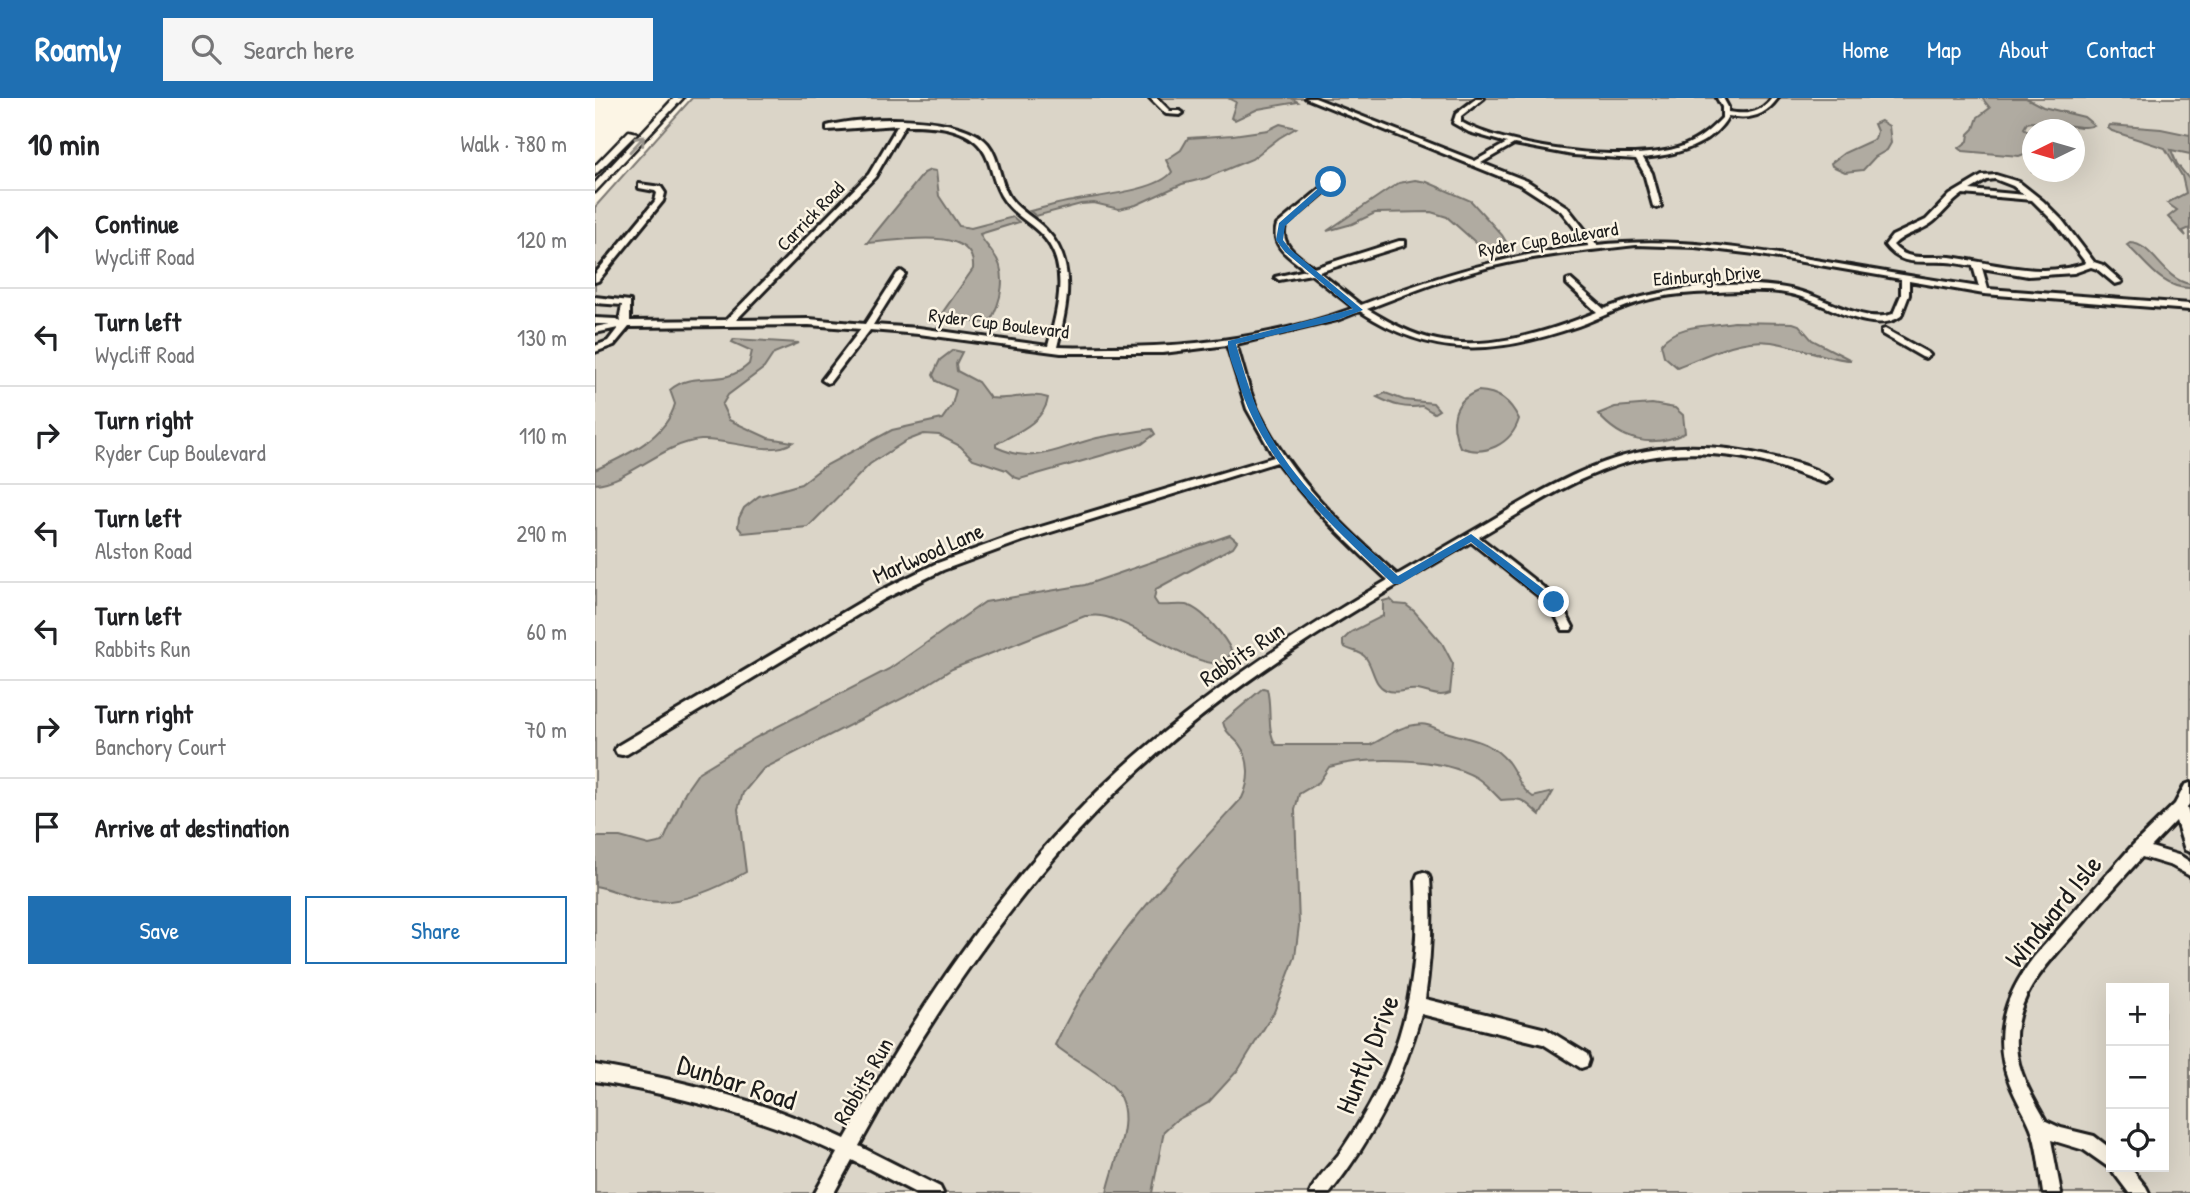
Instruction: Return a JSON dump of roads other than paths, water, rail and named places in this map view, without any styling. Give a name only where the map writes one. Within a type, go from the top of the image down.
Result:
[{"type":"main road","points":[[595,172],[666,98]]},
{"type":"main road","points":[[595,189],[679,98]]},
{"type":"street","points":[[1153,98],[1168,113],[1180,113]]},
{"type":"street","points":[[1309,98],[1478,162],[1524,183],[1552,200],[1574,220],[1595,247]]},
{"type":"street","points":[[1482,98],[1458,115],[1456,121],[1463,127],[1513,142],[1589,155],[1638,156],[1686,147],[1711,133],[1722,123],[1726,114],[1720,98]]},
{"type":"street","points":[[1726,114],[1746,117],[1759,115],[1775,98]]},
{"type":"street","points":[[954,128],[969,120]]},
{"type":"street","points":[[830,128],[902,123],[954,128],[982,141],[1009,202],[1044,233],[1056,249],[1065,275],[1065,291],[1052,349]]},
{"type":"street","name":"Carrick Road","points":[[729,322],[872,175],[902,123]]},
{"type":"street","points":[[1478,162],[1513,142]]},
{"type":"street","points":[[1638,156],[1648,173],[1657,206]]},
{"type":"street","points":[[2091,264],[2074,270],[2039,273],[1947,260],[1914,260],[1896,254],[1889,245],[1895,238],[1929,222],[1947,202],[1961,192],[1985,178],[1996,177],[2016,184],[2033,198],[2059,222],[2091,264],[2100,267],[2118,282]]},
{"type":"street","name":"Edinburgh Drive","points":[[1331,182],[1281,225],[1279,230],[1282,245],[1359,310],[1409,335],[1444,344],[1471,347],[1495,345],[1551,331],[1652,296],[1764,288],[1808,296],[1869,318],[1889,319]]},
{"type":"street","points":[[595,279],[659,201],[661,193],[658,189],[642,186]]},
{"type":"street","points":[[1961,192],[2033,198]]},
{"type":"street","points":[[1279,276],[1313,271],[1402,243]]},
{"type":"street","name":"Ryder Cup Boulevard","points":[[595,321],[626,324],[809,322],[868,326],[1052,349],[1136,351],[1231,343],[1299,327],[1359,310],[1427,283],[1485,265],[1595,247],[1657,243],[1772,254],[1985,291],[2190,306]]},
{"type":"street","points":[[1977,264],[1985,291]]},
{"type":"street","points":[[827,380],[868,326],[901,274]]},
{"type":"street","points":[[1885,332],[1894,329],[1889,319],[1897,316],[1902,307],[1905,279]]},
{"type":"street","points":[[1570,282],[1603,313]]},
{"type":"street","points":[[595,300],[627,303],[624,316],[626,324],[611,343],[595,349]]},
{"type":"street","points":[[1869,318],[1873,328],[1925,355]]},
{"type":"street","name":"Ryder Cup Boulevard","points":[[595,331],[626,324]]},
{"type":"street","points":[[1231,343],[1251,408],[1280,458],[1318,507],[1397,581]]},
{"type":"street","name":"Rabbits Run","points":[[824,1193],[912,1039],[947,985],[1020,888],[1093,805],[1168,734],[1234,682],[1397,581],[1590,470],[1651,453],[1705,451],[1798,466],[1826,480]]},
{"type":"street","name":"Marlwood Lane","points":[[622,750],[880,596],[939,567],[1018,538],[1280,458]]},
{"type":"street","points":[[1471,537],[1554,602],[1567,627]]},
{"type":"street","name":"Windward Isle","points":[[2052,1193],[2040,1127],[2017,1084],[2010,1059],[2010,1024],[2017,1000],[2029,976],[2044,957],[2138,849],[2180,808],[2190,789]]},
{"type":"street","points":[[2180,808],[2190,846]]},
{"type":"street","points":[[2138,849],[2176,861],[2190,870]]},
{"type":"street","name":"Huntly Drive","points":[[1319,1193],[1365,1131],[1406,1043],[1417,1005],[1426,926],[1423,879]]},
{"type":"street","points":[[1417,1005],[1546,1037],[1581,1060]]},
{"type":"street","name":"Dunbar Road","points":[[595,1073],[661,1085],[734,1104],[847,1151],[934,1193]]},
{"type":"street","points":[[2040,1127],[2061,1136],[2088,1142],[2106,1156]]},
{"type":"street","points":[[2123,1172],[2140,1193]]}]
